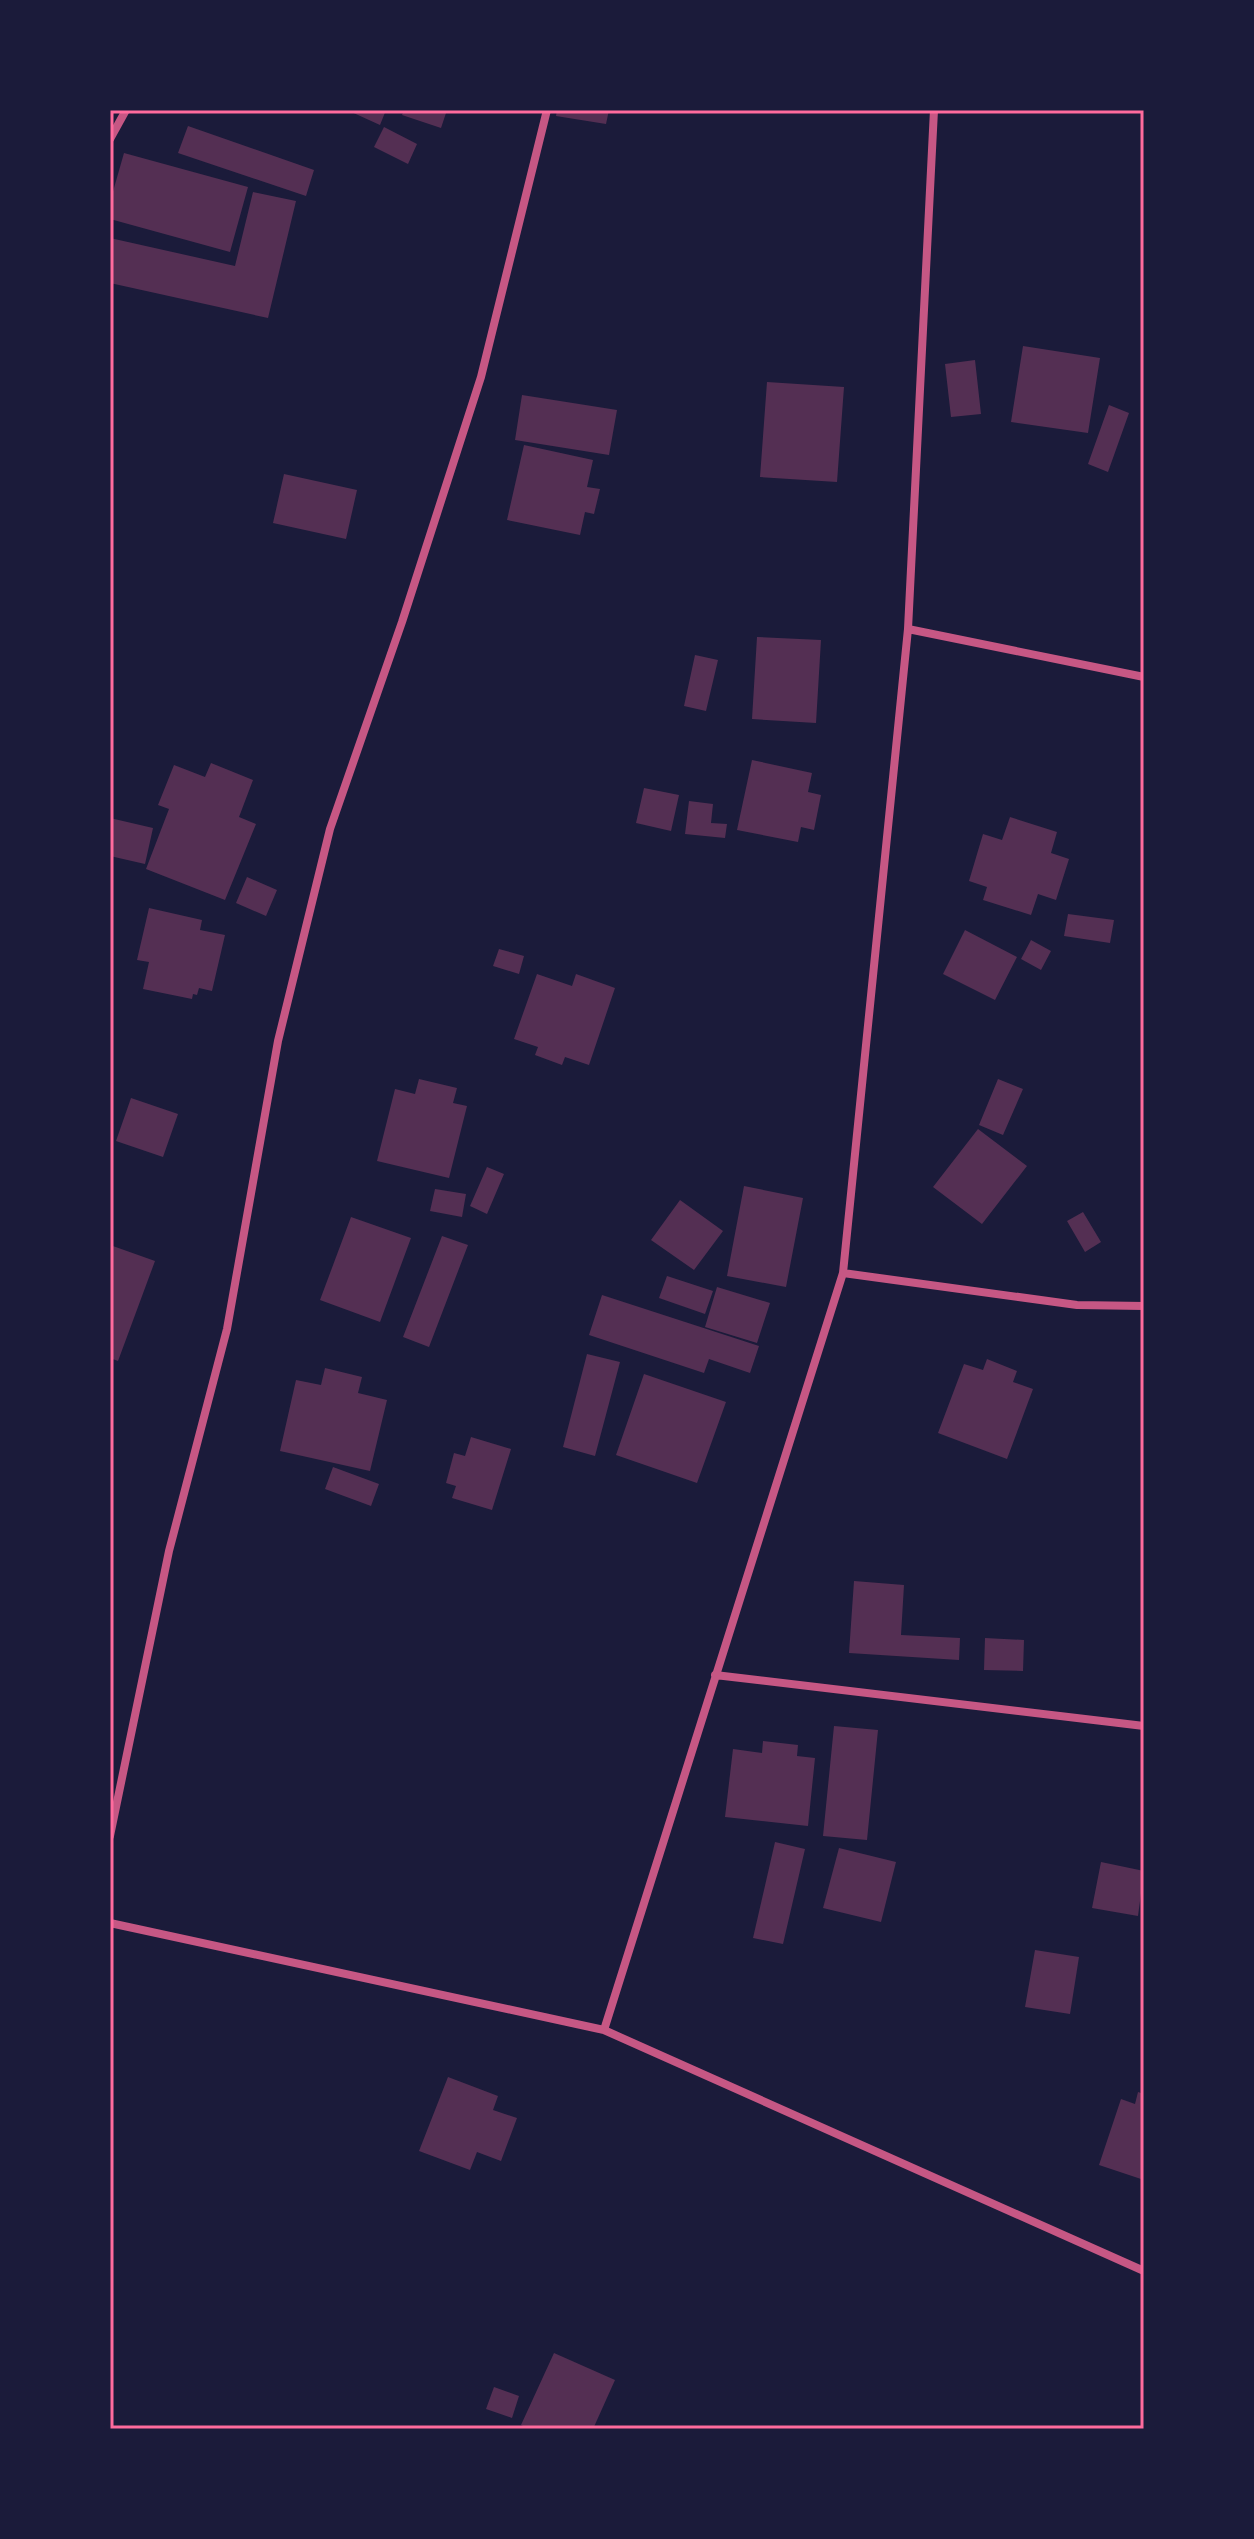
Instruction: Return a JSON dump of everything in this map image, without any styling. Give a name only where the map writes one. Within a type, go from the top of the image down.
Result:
[{"type":"street","points":[[110,139],[126,110]]},
{"type":"street","points":[[110,1836],[169,1551],[227,1329],[278,1041],[330,829],[402,622],[481,377],[547,110]]},
{"type":"street","points":[[604,2030],[843,1273],[908,629],[934,110]]},
{"type":"street","points":[[908,629],[1144,677]]},
{"type":"street","points":[[843,1273],[1077,1305],[1144,1306]]},
{"type":"street","points":[[715,1675],[1144,1726]]},
{"type":"street","points":[[110,1923],[604,2030],[1144,2271]]},
{"type":"building","points":[[347,110],[386,110],[380,125]]},
{"type":"building","points":[[404,110],[447,110],[441,128],[402,115]]},
{"type":"building","points":[[557,110],[609,110],[606,124],[556,116]]},
{"type":"building","points":[[188,126],[314,170],[306,196],[178,153]]},
{"type":"building","points":[[384,127],[417,144],[408,164],[374,147]]},
{"type":"building","points":[[124,153],[248,187],[230,252],[110,219],[110,202]]},
{"type":"building","points":[[253,192],[296,201],[268,318],[110,283],[110,238],[235,266]]},
{"type":"building","points":[[1023,346],[1100,358],[1088,433],[1011,422]]},
{"type":"building","points":[[975,360],[981,414],[951,417],[945,364]]},
{"type":"building","points":[[767,382],[844,387],[837,482],[760,477]]},
{"type":"building","points":[[522,395],[617,410],[609,455],[515,440]]},
{"type":"building","points":[[1109,405],[1129,413],[1108,472],[1088,464]]},
{"type":"building","points":[[524,445],[593,460],[587,487],[600,489],[594,514],[585,512],[580,535],[507,520]]},
{"type":"building","points":[[284,474],[357,490],[346,539],[273,523]]},
{"type":"building","points":[[757,637],[821,640],[816,723],[752,719]]},
{"type":"building","points":[[695,655],[718,660],[706,711],[684,706]]},
{"type":"building","points":[[752,760],[812,773],[808,792],[821,795],[814,830],[801,827],[798,842],[737,830]]},
{"type":"building","points":[[211,763],[253,780],[239,817],[256,824],[225,900],[146,869],[169,809],[158,805],[174,765],[205,777]]},
{"type":"building","points":[[644,788],[679,795],[671,831],[636,823]]},
{"type":"building","points":[[689,801],[713,804],[711,823],[727,824],[725,838],[685,834]]},
{"type":"building","points":[[1010,817],[1057,832],[1051,853],[1069,859],[1056,900],[1038,894],[1031,915],[983,900],[987,887],[969,881],[983,834],[1002,840]]},
{"type":"building","points":[[110,818],[153,828],[145,864],[110,856]]},
{"type":"building","points":[[247,877],[277,890],[266,916],[236,903]]},
{"type":"building","points":[[149,908],[202,920],[200,930],[225,935],[212,991],[199,988],[192,999],[143,989],[149,962],[137,960]]},
{"type":"building","points":[[1068,914],[1114,920],[1110,943],[1064,936]]},
{"type":"building","points":[[965,930],[1017,957],[995,1000],[943,974]]},
{"type":"building","points":[[1031,940],[1051,951],[1041,970],[1021,959]]},
{"type":"building","points":[[499,949],[524,956],[519,974],[493,966]]},
{"type":"building","points":[[537,974],[572,986],[576,974],[615,988],[589,1065],[565,1057],[562,1065],[535,1055],[538,1047],[514,1039]]},
{"type":"building","points":[[419,1079],[457,1088],[453,1103],[467,1106],[449,1178],[377,1161],[395,1089],[415,1094]]},
{"type":"building","points":[[998,1079],[1023,1089],[1003,1135],[979,1125]]},
{"type":"building","points":[[131,1098],[178,1114],[163,1157],[116,1141]]},
{"type":"building","points":[[978,1129],[1027,1166],[982,1224],[933,1187]]},
{"type":"building","points":[[487,1167],[504,1174],[487,1214],[470,1206]]},
{"type":"building","points":[[744,1186],[803,1198],[786,1287],[727,1276]]},
{"type":"building","points":[[435,1189],[466,1194],[462,1217],[430,1211]]},
{"type":"building","points":[[680,1200],[723,1231],[694,1270],[651,1240]]},
{"type":"building","points":[[1083,1212],[1101,1242],[1085,1252],[1067,1221]]},
{"type":"building","points":[[351,1217],[411,1238],[380,1322],[320,1300]]},
{"type":"building","points":[[442,1236],[468,1245],[429,1347],[403,1337]]},
{"type":"building","points":[[110,1245],[155,1261],[118,1361],[110,1358]]},
{"type":"building","points":[[667,1276],[713,1291],[705,1314],[659,1298]]},
{"type":"building","points":[[717,1287],[770,1303],[757,1343],[705,1327]]},
{"type":"building","points":[[602,1295],[759,1346],[750,1373],[709,1359],[704,1373],[589,1335]]},
{"type":"building","points":[[587,1354],[620,1362],[595,1456],[563,1447]]},
{"type":"building","points":[[987,1359],[1017,1371],[1013,1382],[1033,1389],[1007,1459],[938,1433],[964,1364],[983,1370]]},
{"type":"building","points":[[325,1368],[362,1377],[358,1393],[387,1400],[370,1471],[280,1451],[296,1380],[321,1385]]},
{"type":"building","points":[[644,1374],[726,1402],[697,1483],[616,1455]]},
{"type":"building","points":[[471,1437],[511,1449],[492,1510],[452,1498],[456,1486],[446,1483],[454,1453],[465,1456]]},
{"type":"building","points":[[333,1467],[379,1484],[371,1506],[325,1489]]},
{"type":"building","points":[[854,1581],[904,1585],[901,1635],[960,1638],[959,1660],[849,1653]]},
{"type":"building","points":[[985,1638],[1024,1640],[1023,1671],[984,1670]]},
{"type":"building","points":[[834,1726],[878,1730],[867,1840],[823,1836]]},
{"type":"building","points":[[763,1741],[798,1745],[797,1756],[815,1758],[808,1826],[725,1817],[733,1749],[762,1753]]},
{"type":"building","points":[[775,1842],[805,1849],[783,1944],[753,1938]]},
{"type":"building","points":[[839,1848],[896,1862],[881,1922],[823,1908]]},
{"type":"building","points":[[1101,1862],[1144,1871],[1138,1916],[1092,1908]]},
{"type":"building","points":[[1035,1950],[1079,1957],[1070,2014],[1025,2007]]},
{"type":"building","points":[[448,2077],[498,2096],[493,2110],[517,2118],[501,2161],[477,2152],[470,2170],[419,2151]]},
{"type":"building","points":[[1138,2092],[1144,2094],[1144,2180],[1099,2165],[1121,2099],[1135,2104]]},
{"type":"building","points":[[554,2353],[615,2380],[593,2429],[529,2429],[521,2425]]},
{"type":"building","points":[[494,2387],[519,2396],[512,2418],[486,2409]]}]
